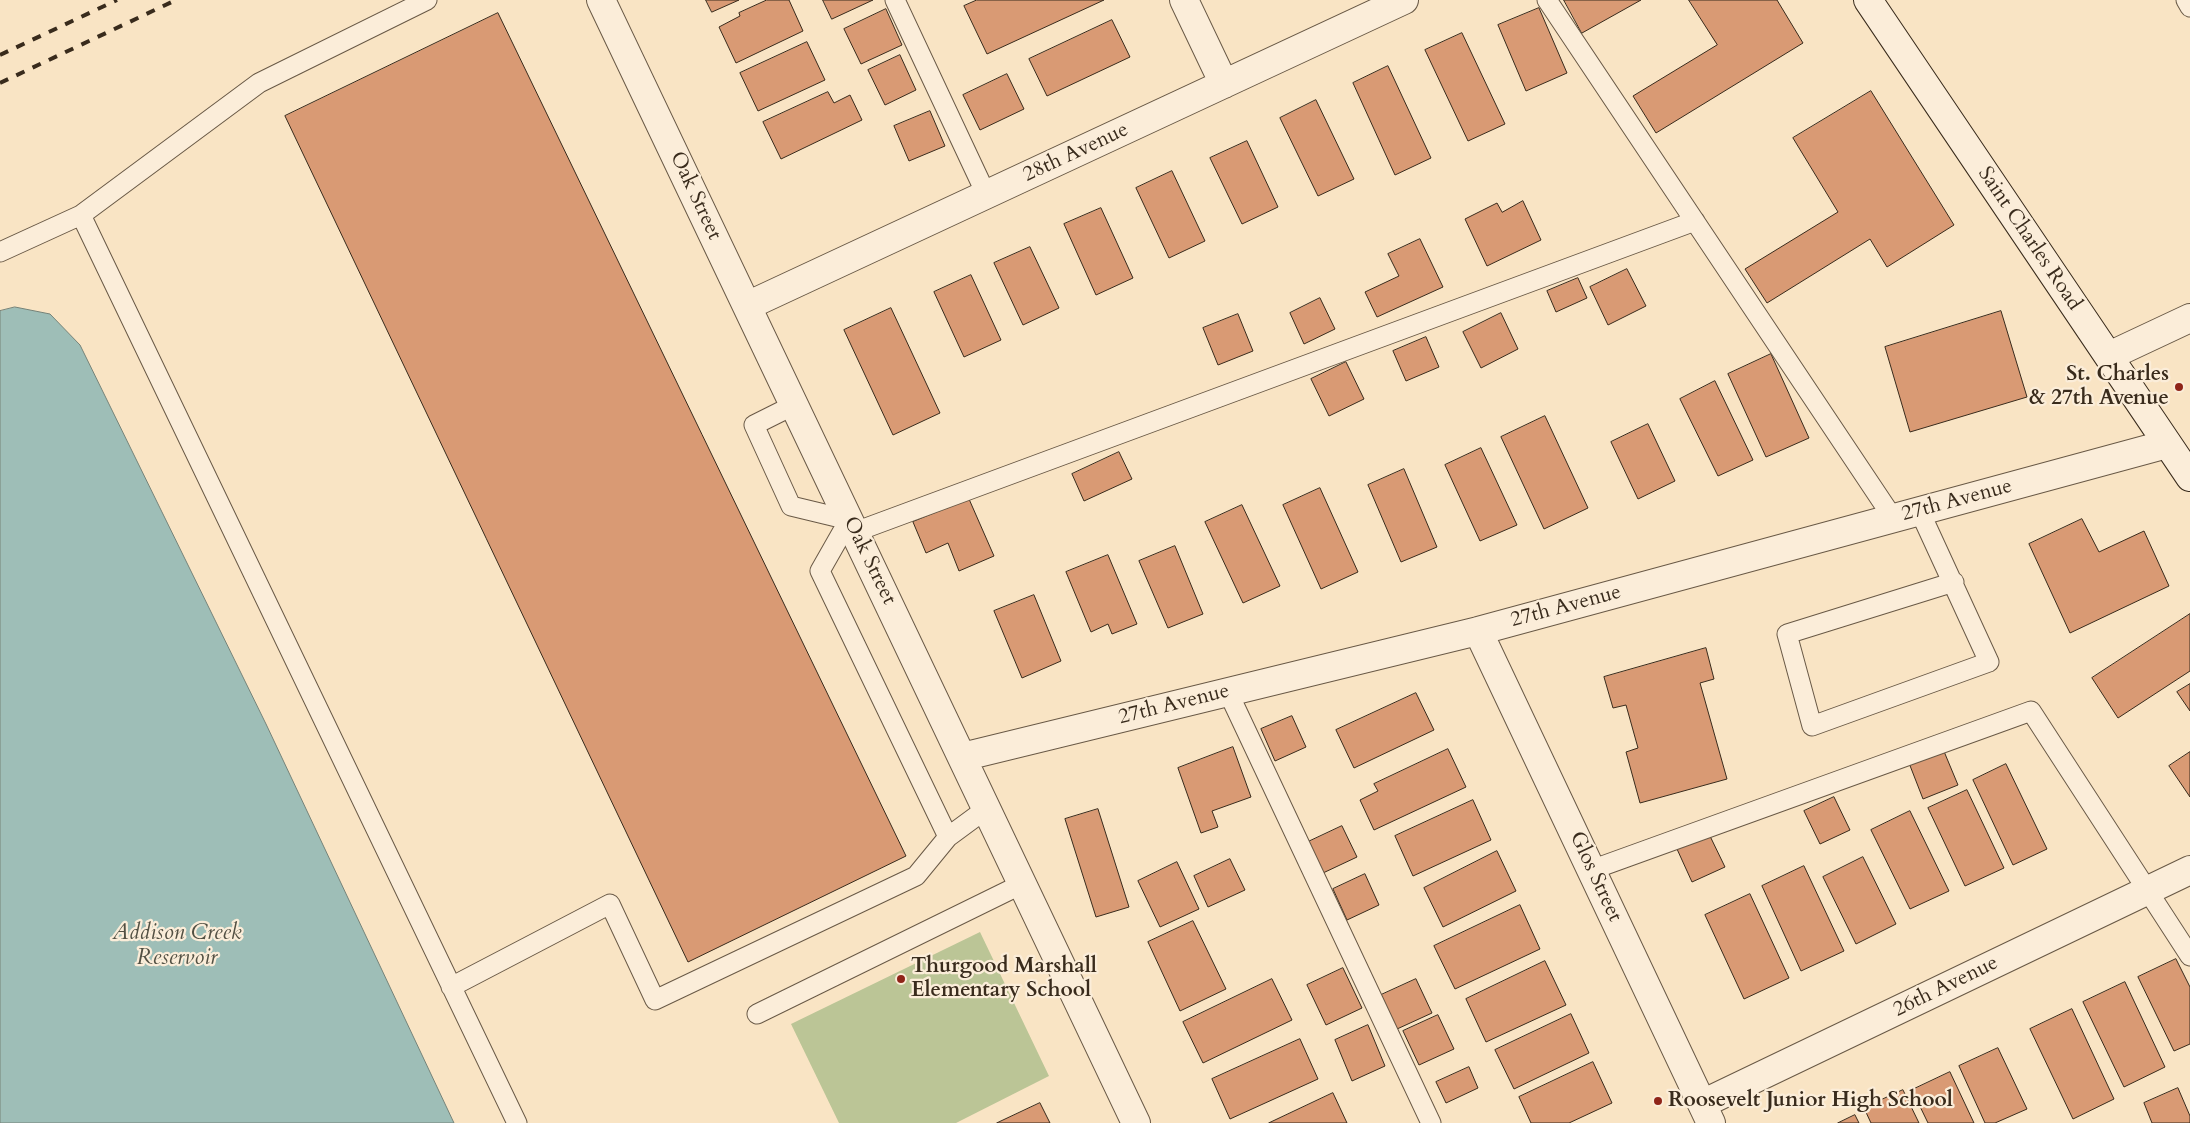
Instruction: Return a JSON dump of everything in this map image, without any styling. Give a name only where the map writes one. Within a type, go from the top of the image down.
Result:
[{"type":"street","name":"Oak Street","points":[[601,0],[1136,1123]]},
{"type":"street","points":[[1184,0],[1224,84]]},
{"type":"street","name":"28th Avenue","points":[[747,306],[1404,0]]},
{"type":"street","name":"Saint Charles Road","points":[[1868,0],[2190,477]]},
{"type":"street","points":[[2108,356],[2190,318]]},
{"type":"street","name":"27th Avenue","points":[[962,757],[1478,631],[2168,444]]},
{"type":"street","name":"Glos Street","points":[[1478,631],[1707,1114]]},
{"type":"street","name":"26th Avenue","points":[[1707,1114],[2190,870]]},
{"type":"lane","points":[[0,252],[81,215],[259,83],[427,0]]},
{"type":"lane","points":[[895,0],[986,194]]},
{"type":"lane","points":[[1548,0],[1893,518]]},
{"type":"lane","points":[[2186,0],[2190,7]]},
{"type":"lane","points":[[81,215],[517,1123]]},
{"type":"lane","points":[[948,837],[820,570],[852,526],[1695,221]]},
{"type":"lane","points":[[794,405],[754,425],[792,506],[852,526]]},
{"type":"lane","points":[[1920,512],[1954,582],[1989,662],[1812,726],[1787,634],[1954,582]]},
{"type":"lane","points":[[1228,692],[1431,1123]]},
{"type":"lane","points":[[1591,870],[2031,711],[2190,956]]},
{"type":"lane","points":[[451,987],[610,904],[655,1000],[916,876],[948,837],[986,809]]},
{"type":"lane","points":[[757,1014],[1022,884]]},
{"type":"green space","points":[[980,932],[1049,1076],[956,1123],[839,1123],[791,1024]]},
{"type":"water","name":"Addison Creek Reservoir","points":[[15,307],[50,314],[80,345],[266,724],[454,1123],[0,1123],[0,311]]},
{"type":"building","points":[[706,0],[739,0],[712,12]]},
{"type":"building","points":[[767,0],[789,0],[803,31],[736,63],[719,27],[740,16],[739,13]]},
{"type":"building","points":[[823,0],[873,0],[832,19]]},
{"type":"building","points":[[977,0],[1104,0],[987,54],[964,6]]},
{"type":"building","points":[[1564,0],[1641,0],[1582,33]]},
{"type":"building","points":[[1689,0],[1777,0],[1803,43],[1656,133],[1633,96],[1717,45]]},
{"type":"building","points":[[1539,8],[1567,73],[1526,91],[1498,25]]},
{"type":"building","points":[[886,9],[902,45],[861,64],[844,29]]},
{"type":"building","points":[[498,13],[906,856],[688,962],[285,116]]},
{"type":"building","points":[[1112,20],[1130,57],[1047,96],[1029,59]]},
{"type":"building","points":[[1462,33],[1505,124],[1468,141],[1425,50]]},
{"type":"building","points":[[807,42],[825,80],[758,111],[740,73]]},
{"type":"building","points":[[900,55],[916,90],[885,105],[868,70]]},
{"type":"building","points":[[1388,66],[1431,158],[1395,175],[1353,83]]},
{"type":"building","points":[[1007,74],[1024,109],[980,130],[963,95]]},
{"type":"building","points":[[1871,91],[1954,225],[1887,267],[1870,239],[1767,303],[1745,269],[1838,212],[1793,138]]},
{"type":"building","points":[[828,92],[834,103],[850,95],[862,120],[781,159],[763,122]]},
{"type":"building","points":[[1316,100],[1354,179],[1318,196],[1280,118]]},
{"type":"building","points":[[930,111],[945,146],[909,161],[894,126]]},
{"type":"building","points":[[1247,141],[1278,207],[1242,224],[1210,158]]},
{"type":"building","points":[[1172,171],[1205,241],[1169,258],[1136,188]]},
{"type":"building","points":[[1523,201],[1541,240],[1487,266],[1465,219],[1497,203],[1502,212]]},
{"type":"building","points":[[1101,208],[1133,278],[1096,295],[1064,224]]},
{"type":"building","points":[[1420,239],[1443,287],[1377,317],[1365,292],[1399,276],[1388,254]]},
{"type":"building","points":[[1030,247],[1059,308],[1023,325],[994,263]]},
{"type":"building","points":[[1627,269],[1646,306],[1608,325],[1590,287]]},
{"type":"building","points":[[971,275],[1001,340],[964,357],[934,292]]},
{"type":"building","points":[[1578,278],[1587,298],[1556,312],[1547,291]]},
{"type":"building","points":[[1320,298],[1335,329],[1304,344],[1290,313]]},
{"type":"building","points":[[891,308],[940,413],[893,435],[844,330]]},
{"type":"building","points":[[2001,311],[2027,397],[1910,432],[1885,347]]},
{"type":"building","points":[[1501,313],[1518,349],[1481,368],[1463,332]]},
{"type":"building","points":[[1238,314],[1253,351],[1218,365],[1203,328]]},
{"type":"building","points":[[1426,337],[1439,367],[1406,381],[1393,351]]},
{"type":"building","points":[[1771,354],[1809,438],[1766,457],[1728,374]]},
{"type":"building","points":[[1346,362],[1364,399],[1329,416],[1311,379]]},
{"type":"building","points":[[1715,381],[1753,460],[1718,476],[1680,399]]},
{"type":"building","points":[[1545,416],[1588,508],[1544,529],[1501,437]]},
{"type":"building","points":[[1648,424],[1675,481],[1638,499],[1611,442]]},
{"type":"building","points":[[1481,448],[1517,525],[1480,541],[1445,465]]},
{"type":"building","points":[[1119,452],[1132,479],[1084,501],[1072,474]]},
{"type":"building","points":[[1404,469],[1437,547],[1401,562],[1368,485]]},
{"type":"building","points":[[1320,488],[1358,572],[1321,589],[1283,505]]},
{"type":"building","points":[[969,499],[994,556],[959,571],[948,543],[926,553],[913,522]]},
{"type":"building","points":[[1242,505],[1280,586],[1243,603],[1205,522]]},
{"type":"building","points":[[2082,519],[2099,552],[2144,531],[2169,586],[2070,633],[2029,544]]},
{"type":"building","points":[[1175,546],[1203,614],[1168,628],[1139,561]]},
{"type":"building","points":[[1108,555],[1137,624],[1112,634],[1108,624],[1091,632],[1066,572]]},
{"type":"building","points":[[1034,595],[1061,661],[1022,678],[994,611]]},
{"type":"building","points":[[2190,614],[2190,671],[2118,718],[2092,678]]},
{"type":"building","points":[[1706,648],[1714,679],[1700,683],[1727,779],[1640,803],[1626,752],[1638,748],[1626,705],[1613,708],[1604,677]]},
{"type":"building","points":[[2190,684],[2190,711],[2177,692]]},
{"type":"building","points":[[1416,693],[1434,730],[1354,768],[1336,730]]},
{"type":"building","points":[[1292,716],[1306,747],[1275,761],[1261,729]]},
{"type":"building","points":[[1233,747],[1251,797],[1212,811],[1218,827],[1201,833],[1178,768]]},
{"type":"building","points":[[1448,749],[1466,787],[1374,830],[1360,800],[1378,791],[1374,784]]},
{"type":"building","points":[[1943,749],[1958,785],[1923,799],[1909,763]]},
{"type":"building","points":[[2190,752],[2190,797],[2169,766]]},
{"type":"building","points":[[2006,764],[2047,849],[2013,865],[1973,780]]},
{"type":"building","points":[[1967,790],[2004,868],[1965,886],[1928,808]]},
{"type":"building","points":[[1834,797],[1850,830],[1820,844],[1804,811]]},
{"type":"building","points":[[1473,800],[1491,840],[1413,876],[1395,836]]},
{"type":"building","points":[[1098,809],[1129,907],[1096,917],[1065,819]]},
{"type":"building","points":[[1910,811],[1949,891],[1910,909],[1871,830]]},
{"type":"building","points":[[1342,826],[1357,857],[1323,873],[1308,842]]},
{"type":"building","points":[[1709,834],[1725,867],[1692,882],[1677,849]]},
{"type":"building","points":[[1497,851],[1516,891],[1443,927],[1424,888]]},
{"type":"building","points":[[1863,857],[1896,924],[1856,944],[1823,877]]},
{"type":"building","points":[[1230,859],[1245,890],[1208,907],[1194,876]]},
{"type":"building","points":[[1177,862],[1199,909],[1160,927],[1138,881]]},
{"type":"building","points":[[1804,866],[1844,951],[1801,971],[1762,886]]},
{"type":"building","points":[[1365,874],[1379,905],[1347,920],[1333,889]]},
{"type":"building","points":[[1750,894],[1789,978],[1744,999],[1705,915]]},
{"type":"building","points":[[1520,905],[1540,949],[1455,989],[1434,946]]},
{"type":"building","points":[[1193,921],[1226,989],[1180,1011],[1148,942]]},
{"type":"building","points":[[2176,959],[2190,987],[2190,1044],[2174,1051],[2138,977]]},
{"type":"building","points":[[1545,961],[1566,1005],[1486,1042],[1466,999]]},
{"type":"building","points":[[1343,968],[1362,1008],[1326,1025],[1307,985]]},
{"type":"building","points":[[1272,979],[1292,1020],[1203,1063],[1183,1022]]},
{"type":"building","points":[[1416,979],[1432,1013],[1397,1029],[1381,995]]},
{"type":"building","points":[[2125,982],[2165,1067],[2124,1087],[2083,1002]]},
{"type":"building","points":[[2072,1009],[2114,1099],[2073,1119],[2030,1029]]},
{"type":"building","points":[[1571,1014],[1589,1053],[1514,1089],[1495,1050]]},
{"type":"building","points":[[1438,1015],[1454,1049],[1419,1065],[1403,1031]]},
{"type":"building","points":[[1368,1025],[1385,1066],[1352,1081],[1335,1040]]},
{"type":"building","points":[[1300,1039],[1318,1079],[1230,1119],[1212,1079]]},
{"type":"building","points":[[1998,1048],[2027,1109],[1995,1123],[1985,1123],[1959,1066]]},
{"type":"building","points":[[1593,1062],[1612,1103],[1569,1123],[1531,1123],[1519,1097]]},
{"type":"building","points":[[1469,1067],[1478,1088],[1446,1103],[1436,1082]]},
{"type":"building","points":[[1950,1072],[1974,1123],[1928,1123],[1912,1090]]},
{"type":"building","points":[[2178,1088],[2190,1116],[2190,1123],[2152,1123],[2144,1103]]},
{"type":"building","points":[[1903,1090],[1919,1123],[1871,1123],[1864,1108]]},
{"type":"building","points":[[1333,1093],[1347,1123],[1269,1123]]},
{"type":"building","points":[[1040,1103],[1050,1123],[997,1123]]},
{"type":"building","points":[[1855,1115],[1859,1123],[1838,1123]]},
{"type":"railway","points":[[0,55],[117,0]]},
{"type":"railway","points":[[0,83],[176,0]]},
{"type":"place","name":"St. Charles & 27th Avenue","points":[[2179,387]]},
{"type":"place","name":"Thurgood Marshall Elementary School","points":[[901,979]]},
{"type":"place","name":"Roosevelt Junior High School","points":[[1658,1101]]}]
